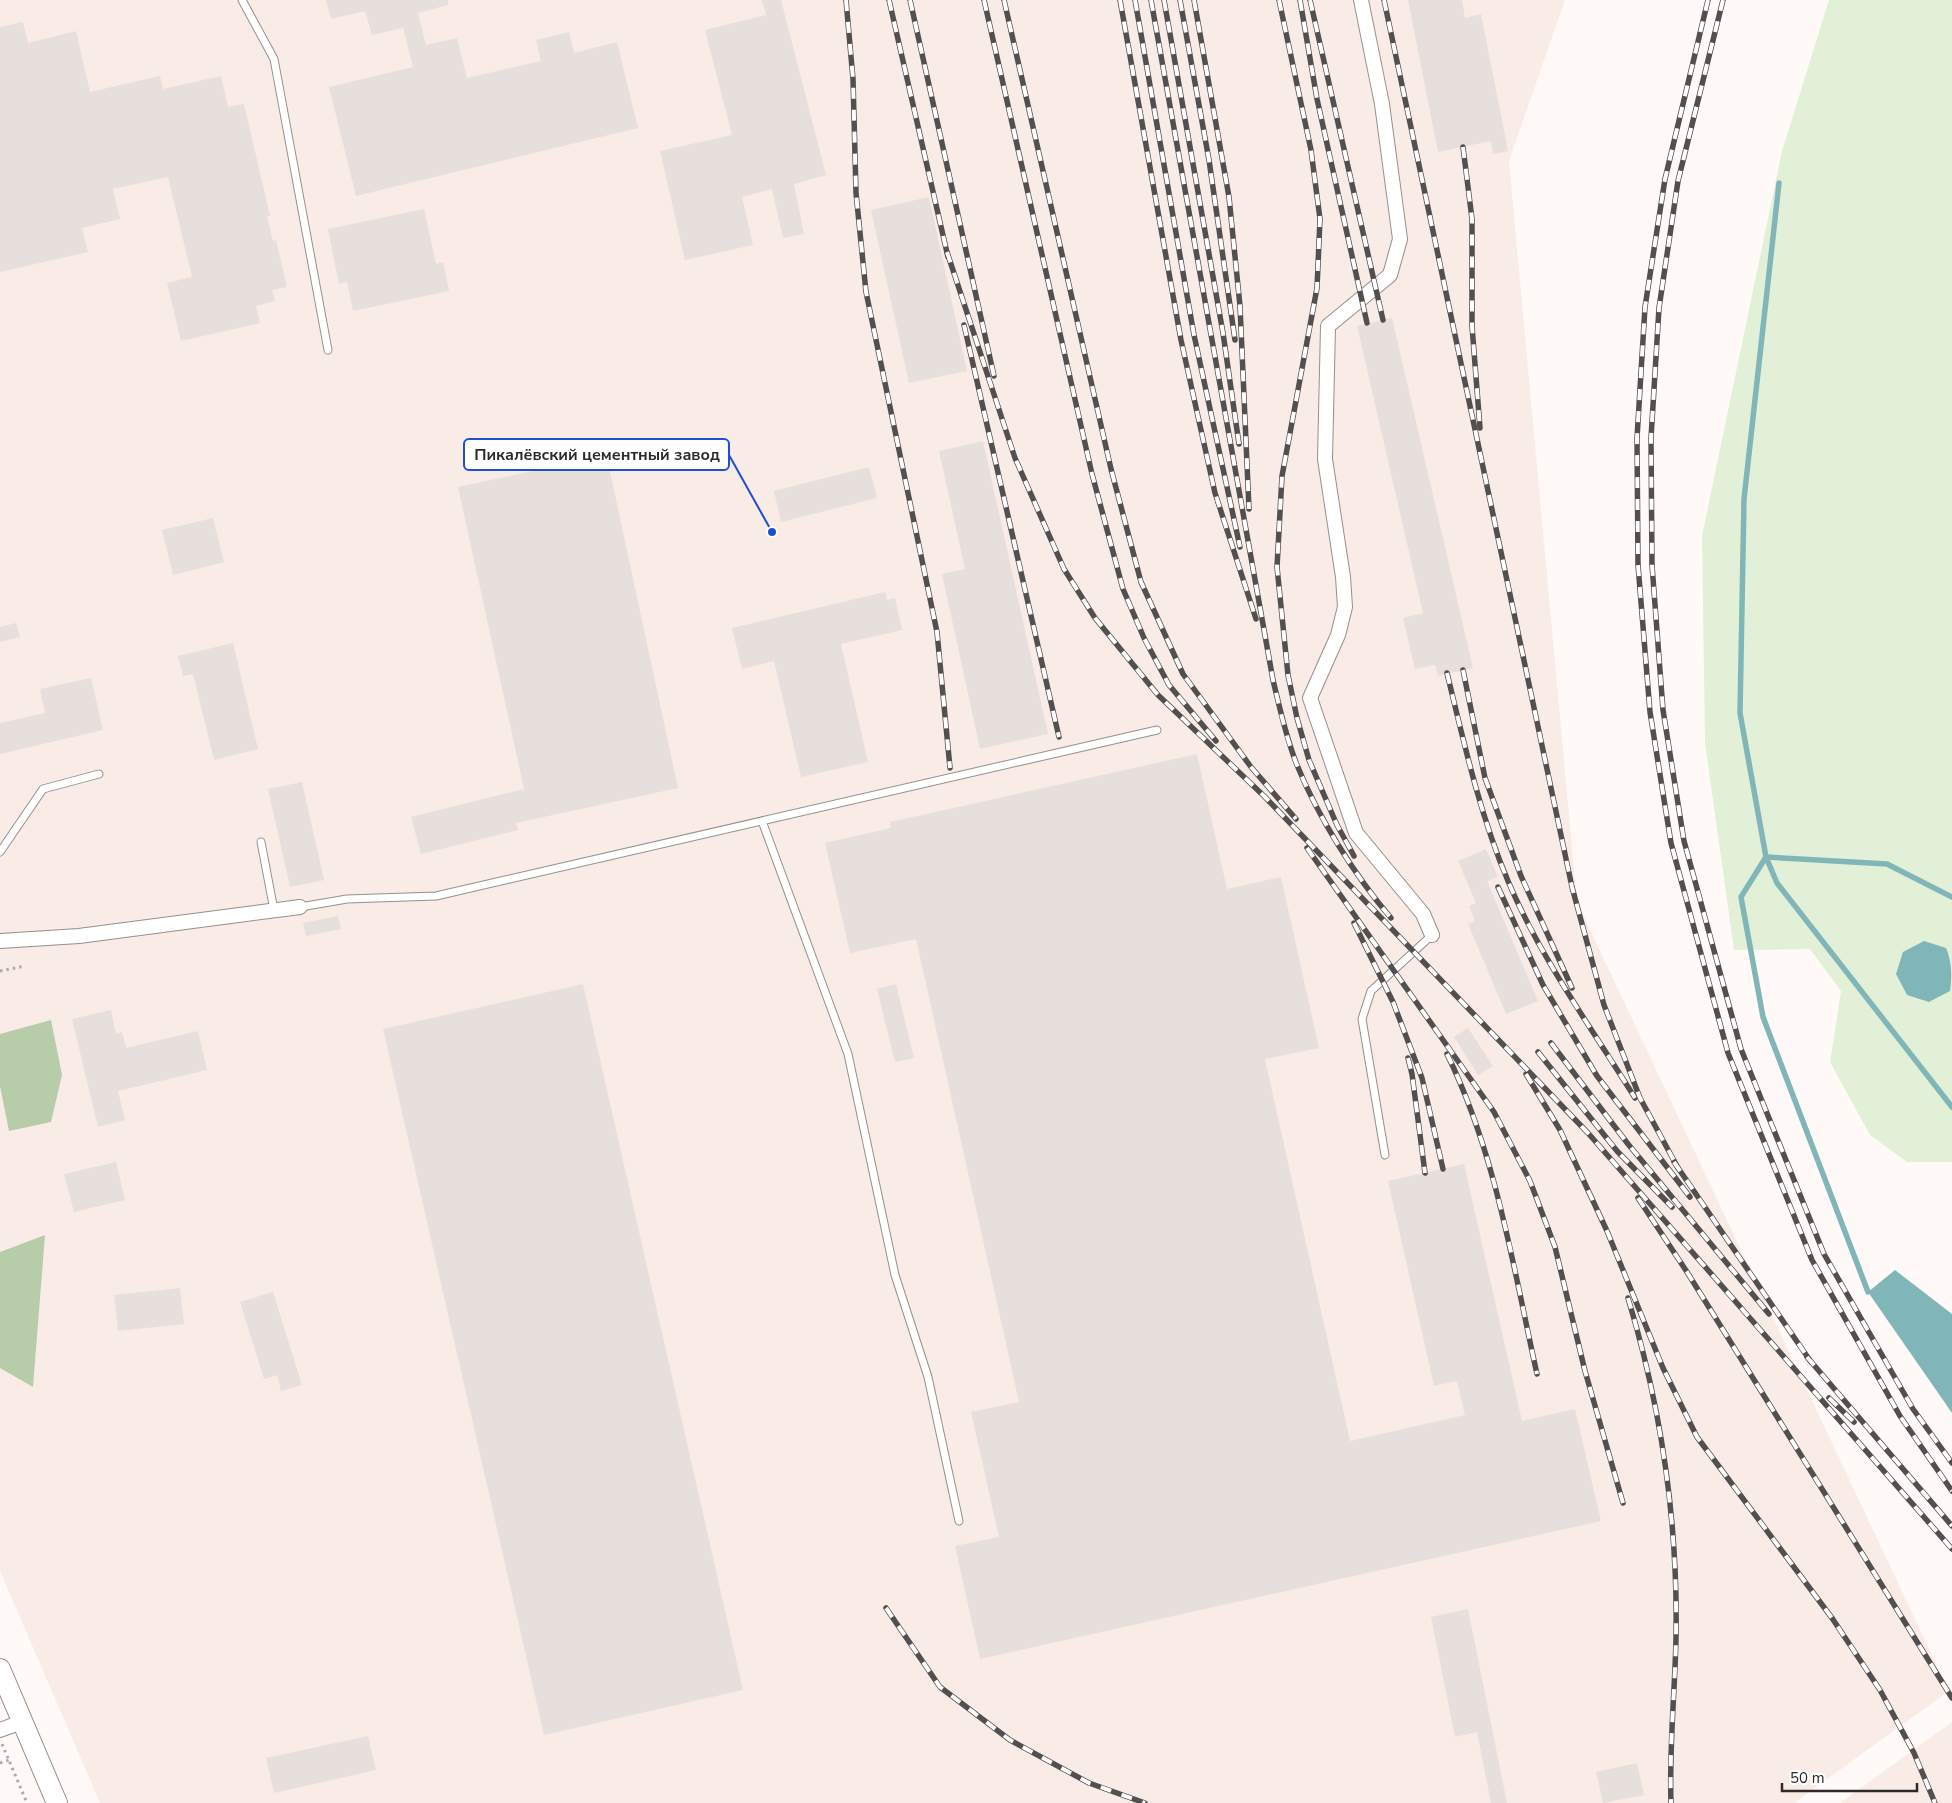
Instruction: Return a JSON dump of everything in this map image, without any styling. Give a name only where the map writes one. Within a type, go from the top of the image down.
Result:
[{"type":"main road","points":[[0,1669],[57,1803]]},
{"type":"street","points":[[1361,0],[1382,104],[1400,238],[1390,275],[1328,326],[1325,459],[1343,577],[1345,607],[1338,635],[1310,698],[1356,833],[1423,914],[1432,935]]},
{"type":"street","points":[[0,941],[79,936],[300,907]]},
{"type":"street","points":[[0,1730],[22,1722]]},
{"type":"lane","points":[[242,0],[274,59],[328,350]]},
{"type":"lane","points":[[300,907],[347,899],[436,896],[1157,730]]},
{"type":"lane","points":[[0,852],[43,789],[99,774]]},
{"type":"lane","points":[[762,821],[848,1054],[895,1275],[928,1377],[959,1521]]},
{"type":"lane","points":[[261,842],[274,910]]},
{"type":"lane","points":[[1385,1155],[1362,1019],[1371,991],[1432,935]]},
{"type":"path","points":[[0,970],[25,966]]},
{"type":"path","points":[[0,1738],[27,1803]]},
{"type":"path","points":[[0,1763],[9,1760]]},
{"type":"shaded area","points":[[0,0],[1565,0],[1509,161],[1577,902],[1949,1691],[1794,1803],[100,1803],[0,1571]]},
{"type":"shaded area","points":[[1952,1722],[1952,1803],[1840,1803]]},
{"type":"green space","points":[[1829,0],[1952,0],[1952,1162],[1907,1162],[1870,1135],[1830,1062],[1841,991],[1810,949],[1734,950],[1705,743],[1702,536],[1782,151]]},
{"type":"green space","points":[[51,1020],[62,1075],[51,1122],[9,1131],[0,1086],[0,1034]]},
{"type":"green space","points":[[45,1235],[33,1387],[0,1368],[0,1252]]},
{"type":"water","points":[[1924,941],[1946,948],[1951,970],[1950,991],[1929,1002],[1907,995],[1896,974],[1903,952]]},
{"type":"water","points":[[1895,1270],[1952,1314],[1952,1413],[1868,1292]]},
{"type":"building","points":[[326,0],[448,0],[448,5],[418,13],[426,45],[457,38],[467,78],[541,61],[536,40],[569,32],[574,53],[617,42],[638,128],[356,196],[329,87],[413,67],[403,28],[372,35],[365,11],[331,19]]},
{"type":"building","points":[[762,0],[781,0],[826,175],[794,184],[804,234],[783,238],[772,189],[742,197],[753,245],[685,260],[660,151],[732,135],[705,30],[766,15]]},
{"type":"building","points":[[1408,0],[1462,0],[1465,18],[1481,14],[1508,151],[1493,154],[1491,141],[1438,152]]},
{"type":"building","points":[[23,22],[28,43],[76,31],[90,92],[160,76],[163,89],[221,76],[228,107],[244,104],[270,216],[267,217],[273,241],[276,240],[287,287],[272,290],[275,301],[256,306],[260,323],[181,341],[167,283],[192,277],[168,177],[113,189],[120,219],[82,228],[88,252],[0,272],[0,27]]},
{"type":"building","points":[[929,197],[967,371],[909,383],[871,210]]},
{"type":"building","points":[[424,209],[436,264],[443,262],[449,291],[353,311],[347,282],[339,284],[328,229]]},
{"type":"building","points":[[1392,318],[1473,668],[1438,676],[1435,665],[1415,669],[1403,618],[1423,613],[1357,326]]},
{"type":"building","points":[[603,439],[678,788],[516,823],[518,830],[421,854],[411,817],[524,789],[458,487],[552,467],[549,451]]},
{"type":"building","points":[[983,441],[1048,734],[980,749],[942,574],[965,569],[939,451]]},
{"type":"building","points":[[869,467],[877,498],[781,522],[774,491]]},
{"type":"building","points":[[213,518],[224,562],[173,575],[162,530]]},
{"type":"building","points":[[885,592],[887,600],[895,598],[902,630],[841,644],[868,762],[801,777],[774,661],[742,669],[732,628]]},
{"type":"building","points":[[16,623],[20,637],[0,642],[0,627]]},
{"type":"building","points":[[233,643],[258,749],[214,760],[193,674],[183,676],[178,656]]},
{"type":"building","points":[[91,678],[103,730],[0,754],[0,723],[45,713],[40,689]]},
{"type":"building","points":[[1197,754],[1227,889],[1281,877],[1319,1048],[1265,1059],[1350,1441],[1465,1415],[1457,1381],[1434,1386],[1388,1181],[1464,1164],[1522,1421],[1575,1409],[1601,1521],[980,1659],[955,1546],[999,1537],[971,1412],[1019,1402],[916,939],[850,953],[825,843],[891,828],[890,822]]},
{"type":"building","points":[[302,782],[324,880],[290,887],[268,789]]},
{"type":"building","points":[[1486,849],[1498,877],[1487,881],[1538,1001],[1506,1014],[1468,924],[1475,921],[1469,906],[1476,903],[1458,861]]},
{"type":"building","points":[[338,916],[341,929],[306,936],[303,923]]},
{"type":"building","points":[[583,984],[743,1690],[544,1735],[383,1029]]},
{"type":"building","points":[[896,984],[914,1058],[895,1062],[877,989]]},
{"type":"building","points":[[111,1010],[116,1034],[122,1032],[126,1048],[198,1031],[207,1070],[118,1091],[125,1120],[98,1127],[72,1019]]},
{"type":"building","points":[[1468,1028],[1493,1066],[1478,1075],[1454,1037]]},
{"type":"building","points":[[116,1162],[125,1200],[74,1212],[64,1174]]},
{"type":"building","points":[[180,1288],[184,1324],[118,1331],[114,1295]]},
{"type":"building","points":[[273,1292],[302,1385],[281,1391],[277,1375],[264,1379],[240,1302]]},
{"type":"building","points":[[1468,1609],[1507,1803],[1491,1803],[1477,1732],[1455,1737],[1431,1617]]},
{"type":"building","points":[[368,1736],[376,1770],[274,1793],[266,1758]]},
{"type":"building","points":[[1637,1763],[1644,1795],[1603,1803],[1596,1772]]},
{"type":"waterway","points":[[1779,183],[1744,499],[1740,713],[1766,857],[1777,883],[1952,1107]]},
{"type":"waterway","points":[[1868,1292],[1763,1017],[1741,897],[1766,857],[1887,864],[1952,897]]},
{"type":"railway","points":[[846,0],[853,79],[856,193],[866,292],[937,632],[950,768]]},
{"type":"railway","points":[[889,0],[948,257]]},
{"type":"railway","points":[[910,0],[994,376]]},
{"type":"railway","points":[[984,0],[1092,474],[1123,589],[1144,638],[1169,685],[1216,741]]},
{"type":"railway","points":[[1004,0],[1111,469],[1141,582],[1183,674],[1251,767],[1296,819]]},
{"type":"railway","points":[[1120,0],[1181,340],[1215,493],[1256,619]]},
{"type":"railway","points":[[1135,0],[1194,335],[1240,547]]},
{"type":"railway","points":[[1151,0],[1273,680],[1284,723],[1297,765],[1315,805],[1351,865],[1391,918]]},
{"type":"railway","points":[[1164,0],[1223,333],[1239,444]]},
{"type":"railway","points":[[1180,0],[1209,160],[1235,340]]},
{"type":"railway","points":[[1194,0],[1229,197],[1240,306],[1249,509]]},
{"type":"railway","points":[[1279,0],[1311,150],[1320,219],[1317,288],[1282,476],[1277,567],[1288,675],[1297,718],[1309,760],[1337,825],[1354,856]]},
{"type":"railway","points":[[1300,0],[1317,99],[1367,323]]},
{"type":"railway","points":[[1310,0],[1383,320]]},
{"type":"railway","points":[[1384,0],[1572,887],[1604,1005],[1640,1098],[1678,1168]]},
{"type":"railway","points":[[1708,0],[1665,179],[1645,307],[1637,438],[1638,565],[1650,712],[1671,843],[1728,1053],[1812,1260],[1900,1416],[1952,1491]]},
{"type":"railway","points":[[1723,0],[1678,181],[1659,308],[1651,438],[1652,565],[1663,710],[1684,841],[1741,1049],[1824,1254],[1913,1409],[1952,1463]]},
{"type":"railway","points":[[1463,147],[1472,219],[1472,326],[1480,428]]},
{"type":"railway","points":[[947,252],[1015,458],[1064,569],[1095,618],[1158,695],[1265,797],[1588,1133],[1952,1549]]},
{"type":"railway","points":[[964,325],[1059,737]]},
{"type":"railway","points":[[1463,670],[1485,778],[1521,876],[1572,988]]},
{"type":"railway","points":[[1447,673],[1481,805],[1508,881],[1521,910],[1551,965],[1635,1098]]},
{"type":"railway","points":[[1307,848],[1494,1112],[1530,1181],[1555,1247],[1585,1371],[1623,1503]]},
{"type":"railway","points":[[1498,887],[1543,985],[1597,1076],[1690,1197]]},
{"type":"railway","points":[[1354,923],[1393,1002],[1422,1078],[1443,1169]]},
{"type":"railway","points":[[1551,1043],[1628,1144],[1769,1314]]},
{"type":"railway","points":[[1538,1052],[1617,1151],[1672,1207]]},
{"type":"railway","points":[[1447,1054],[1464,1092],[1491,1171],[1511,1252],[1537,1374]]},
{"type":"railway","points":[[1408,1058],[1412,1074],[1425,1173]]},
{"type":"railway","points":[[1526,1074],[1560,1130],[1607,1231],[1663,1368],[1697,1437],[1832,1618],[1880,1690],[1914,1753],[1935,1803]]},
{"type":"railway","points":[[1674,1162],[1811,1362]]},
{"type":"railway","points":[[1638,1198],[1687,1272],[1952,1698]]},
{"type":"railway","points":[[1628,1298],[1640,1339],[1658,1423],[1665,1466],[1674,1551],[1676,1637],[1671,1803]]},
{"type":"railway","points":[[1807,1357],[1952,1526]]},
{"type":"railway","points":[[1829,1398],[1854,1422]]},
{"type":"railway","points":[[886,1608],[940,1687],[1010,1740],[1089,1783],[1145,1803]]},
{"type":"place","name":"Пикалёвский цементный завод","points":[[772,532]]}]
